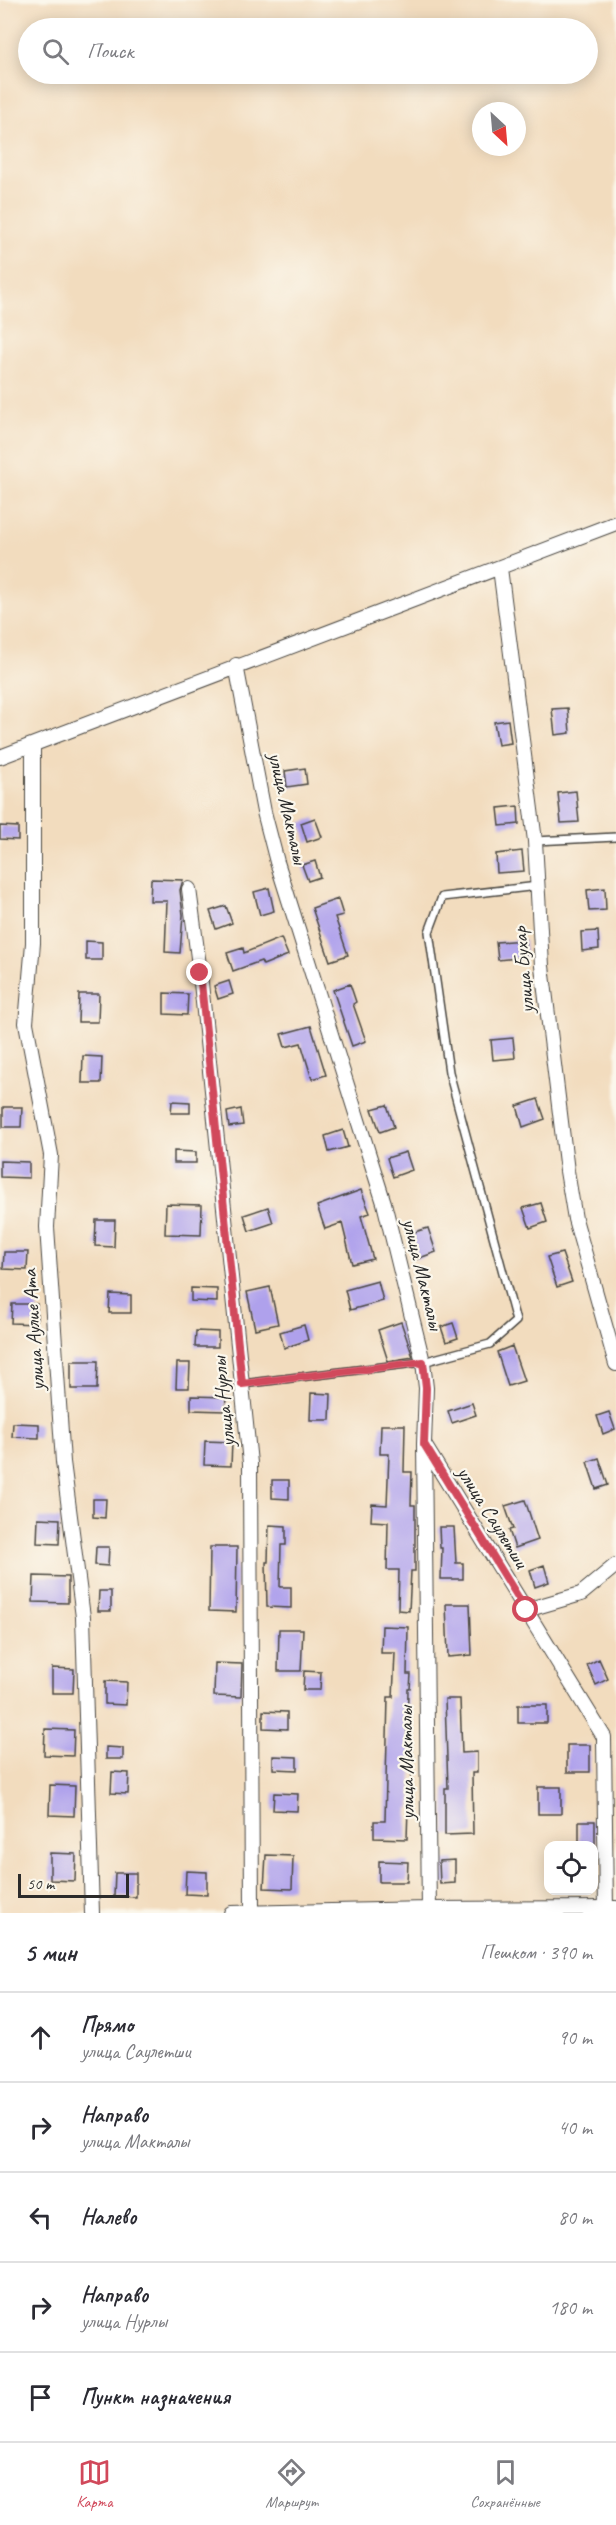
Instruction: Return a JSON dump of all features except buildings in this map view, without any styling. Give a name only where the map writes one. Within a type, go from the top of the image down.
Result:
[{"type":"street","points":[[0,757],[236,665],[616,523]]},
{"type":"street","name":"улица Бухар","points":[[500,568],[535,841],[542,966],[567,1171],[575,1219],[616,1364]]},
{"type":"street","name":"улица Макталы","points":[[236,665],[264,812],[384,1203],[423,1362],[426,1388],[424,1444],[429,1911]]},
{"type":"street","name":"улица Аулие Ата","points":[[33,746],[33,943],[26,1023],[51,1155],[47,1227],[63,1462],[83,1617],[92,1913]]},
{"type":"street","name":"улица Нурлы","points":[[189,889],[200,973],[250,1463],[252,1912]]},
{"type":"street","name":"улица Саулетши","points":[[424,1444],[604,1737],[609,1910]]},
{"type":"street","points":[[526,1610],[581,1594],[616,1565]]},
{"type":"street","points":[[231,1913],[609,1910]]},
{"type":"lane","points":[[535,841],[616,837]]},
{"type":"lane","points":[[242,1384],[423,1362],[490,1344],[516,1321],[449,1072],[429,932],[442,897],[538,886]]},
{"type":"route","points":[[200,973],[242,1384],[423,1362],[426,1388],[424,1444],[526,1610]]}]
